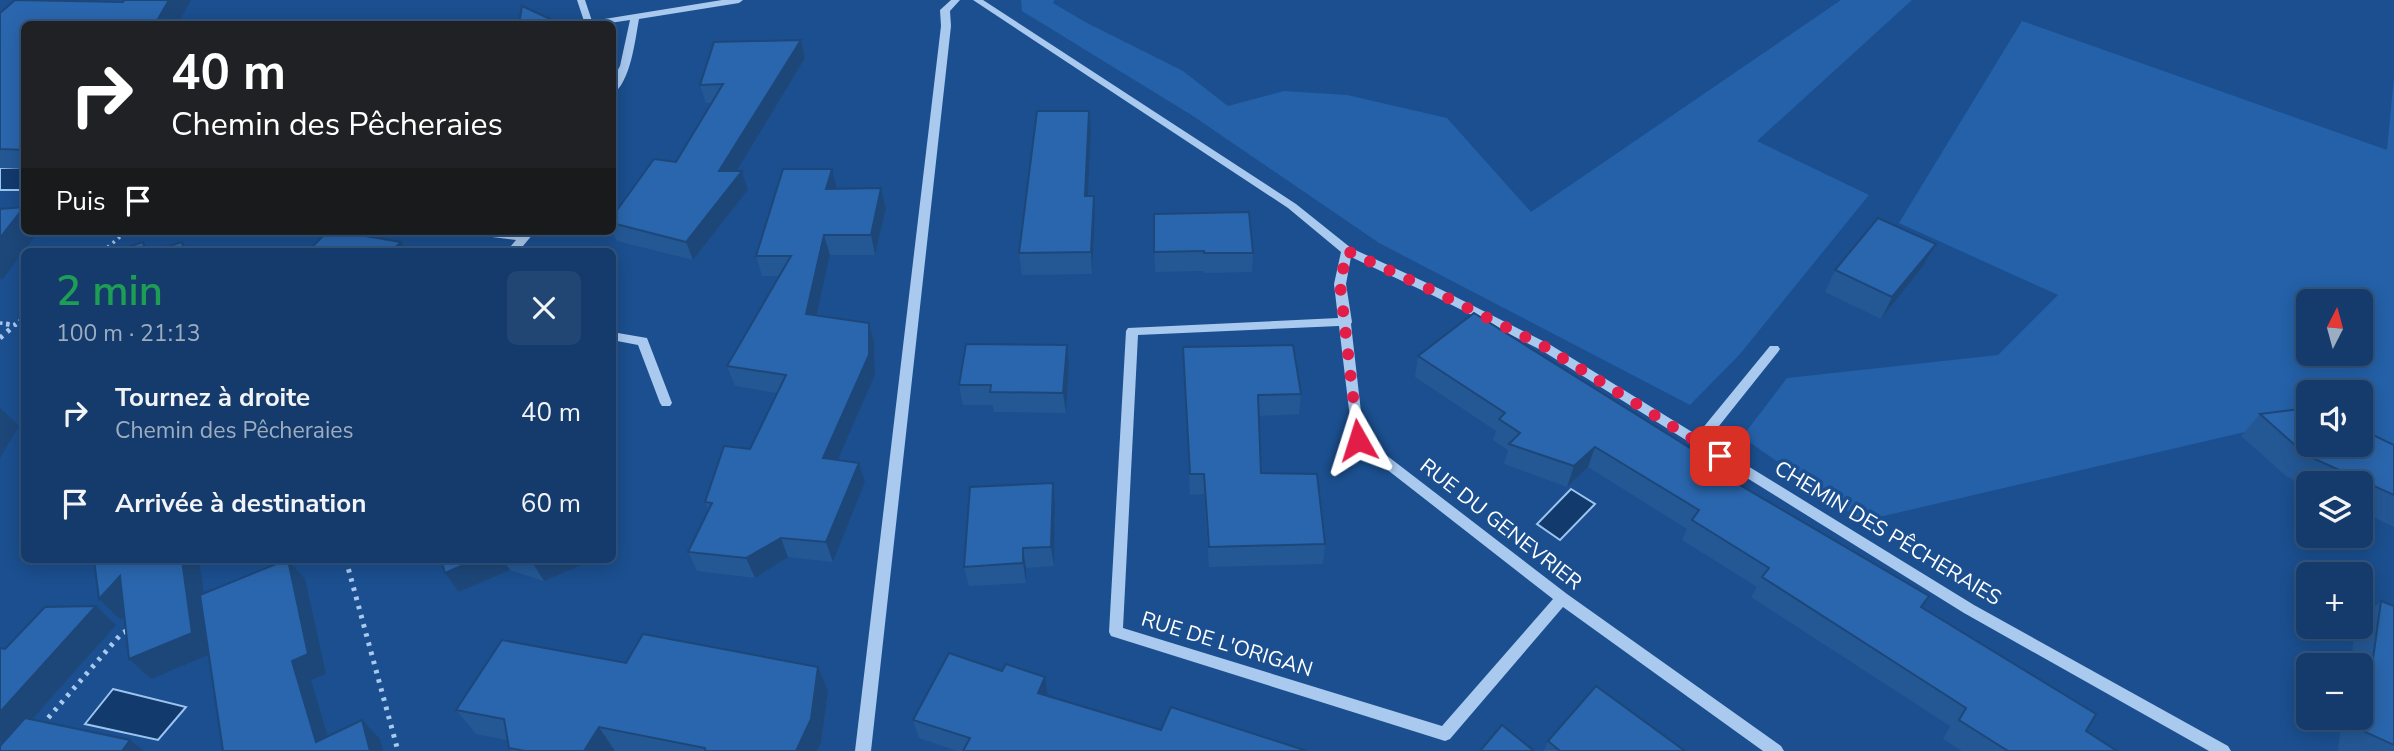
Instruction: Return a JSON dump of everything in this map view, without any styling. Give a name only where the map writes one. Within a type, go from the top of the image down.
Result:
[{"type":"street","points":[[581,0],[588,21]]},
{"type":"street","points":[[612,21],[739,0]]},
{"type":"street","points":[[863,751],[946,26],[945,10],[956,0]]},
{"type":"street","name":"CHEMIN DES PÊCHERAIES","points":[[977,0],[1292,206],[1347,251],[1545,347],[1969,609],[2223,751]]},
{"type":"street","points":[[616,84],[625,66],[635,18]]},
{"type":"street","name":"RUE DU GENEVRIER","points":[[1347,251],[1340,284],[1358,440],[1562,598],[1776,751]]},
{"type":"street","name":"RUE DE L'ORIGAN","points":[[1346,322],[1132,331],[1116,632],[1445,734],[1562,598]]},
{"type":"street","points":[[616,337],[643,341],[666,403]]},
{"type":"street","points":[[1698,442],[1774,349]]},
{"type":"path","points":[[107,248],[122,235]]},
{"type":"path","points":[[0,338],[21,320]]},
{"type":"path","points":[[0,323],[15,325]]},
{"type":"path","points":[[347,563],[398,751]]},
{"type":"path","points":[[36,731],[122,633],[135,628]]},
{"type":"shaded area","points":[[1021,0],[1054,0],[1053,3],[1087,23],[1183,71],[1228,106],[1284,91],[1347,95],[1447,118],[1531,212],[1841,0],[1912,0],[1757,141],[1869,195],[1740,354],[1690,405],[1379,243],[1193,116],[1022,11]]},
{"type":"shaded area","points":[[2022,21],[2387,150],[2394,76],[2394,470],[2373,453],[2373,380],[2296,380],[2296,426],[2288,422],[1862,521],[1742,437],[1787,378],[1998,355],[2058,295],[1899,223]]},
{"type":"shaded area","points":[[0,168],[21,168],[21,190],[0,190]]},
{"type":"shaded area","points":[[1571,489],[1595,504],[1560,540],[1537,524]]},
{"type":"shaded area","points":[[113,689],[186,707],[158,740],[85,724]]},
{"type":"building","points":[[15,0],[169,0],[157,21],[21,21],[21,150],[0,149],[0,13]]},
{"type":"building","points":[[522,6],[554,21],[520,21]]},
{"type":"building","points":[[801,40],[719,171],[742,171],[686,242],[616,224],[616,211],[654,159],[676,162],[723,84],[700,85],[714,42]]},
{"type":"building","points":[[1037,111],[1089,111],[1085,196],[1094,196],[1091,252],[1019,253]]},
{"type":"building","points":[[783,169],[832,169],[826,189],[881,188],[871,235],[824,235],[806,314],[869,323],[869,355],[823,458],[859,463],[826,542],[781,538],[746,558],[688,552],[712,503],[705,502],[724,446],[750,449],[786,375],[727,366],[791,256],[756,256]]},
{"type":"building","points":[[21,207],[0,238],[0,209]]},
{"type":"building","points":[[1249,212],[1253,253],[1154,252],[1154,214]]},
{"type":"building","points":[[1878,218],[1936,244],[1892,297],[1835,270]]},
{"type":"building","points":[[324,235],[360,235],[401,242],[395,248],[311,248]]},
{"type":"building","points":[[143,242],[144,248],[125,248]]},
{"type":"building","points":[[182,242],[183,248],[163,248]]},
{"type":"building","points":[[1474,313],[1730,473],[1728,478],[1929,596],[1921,607],[2096,714],[2086,731],[2117,751],[2008,751],[1959,720],[1966,708],[1762,577],[1769,568],[1692,520],[1699,510],[1595,447],[1574,466],[1509,444],[1520,433],[1499,419],[1505,413],[1418,356]]},
{"type":"building","points":[[966,344],[1067,345],[1063,393],[990,392],[991,385],[959,385]]},
{"type":"building","points":[[1293,345],[1301,394],[1258,395],[1261,473],[1317,474],[1325,544],[1209,547],[1204,474],[1190,474],[1183,347]]},
{"type":"building","points":[[2296,410],[2296,446],[2260,414]]},
{"type":"building","points":[[2373,435],[2394,445],[2394,495],[2373,485],[2373,471],[2341,471],[2310,457],[2373,457]]},
{"type":"building","points":[[1053,483],[1051,547],[1023,548],[1023,563],[964,567],[970,487]]},
{"type":"building","points":[[94,563],[182,563],[192,633],[129,659],[120,576],[99,599]]},
{"type":"building","points":[[279,563],[289,563],[308,654],[292,661],[316,742],[362,720],[370,751],[223,751],[200,595]]},
{"type":"building","points":[[442,563],[468,563],[445,573]]},
{"type":"building","points":[[2381,601],[2394,606],[2394,745],[2363,731],[2373,730],[2373,659]]},
{"type":"building","points":[[96,606],[0,712],[0,648],[5,649],[45,607]]},
{"type":"building","points":[[643,634],[818,667],[811,719],[796,751],[705,751],[705,748],[599,727],[584,751],[525,751],[509,748],[504,719],[456,710],[502,640],[626,663]]},
{"type":"building","points":[[949,653],[1002,671],[1006,664],[1045,677],[1038,693],[1161,730],[1171,707],[1307,751],[963,751],[970,738],[913,720]]},
{"type":"building","points":[[1596,686],[1685,751],[1560,751],[1548,741]]},
{"type":"building","points":[[25,718],[130,740],[122,751],[0,751],[0,746]]},
{"type":"building","points":[[1502,725],[1534,751],[1480,751]]},
{"type":"route","points":[[1358,440],[1340,284],[1347,251],[1545,347],[1720,456]]}]
